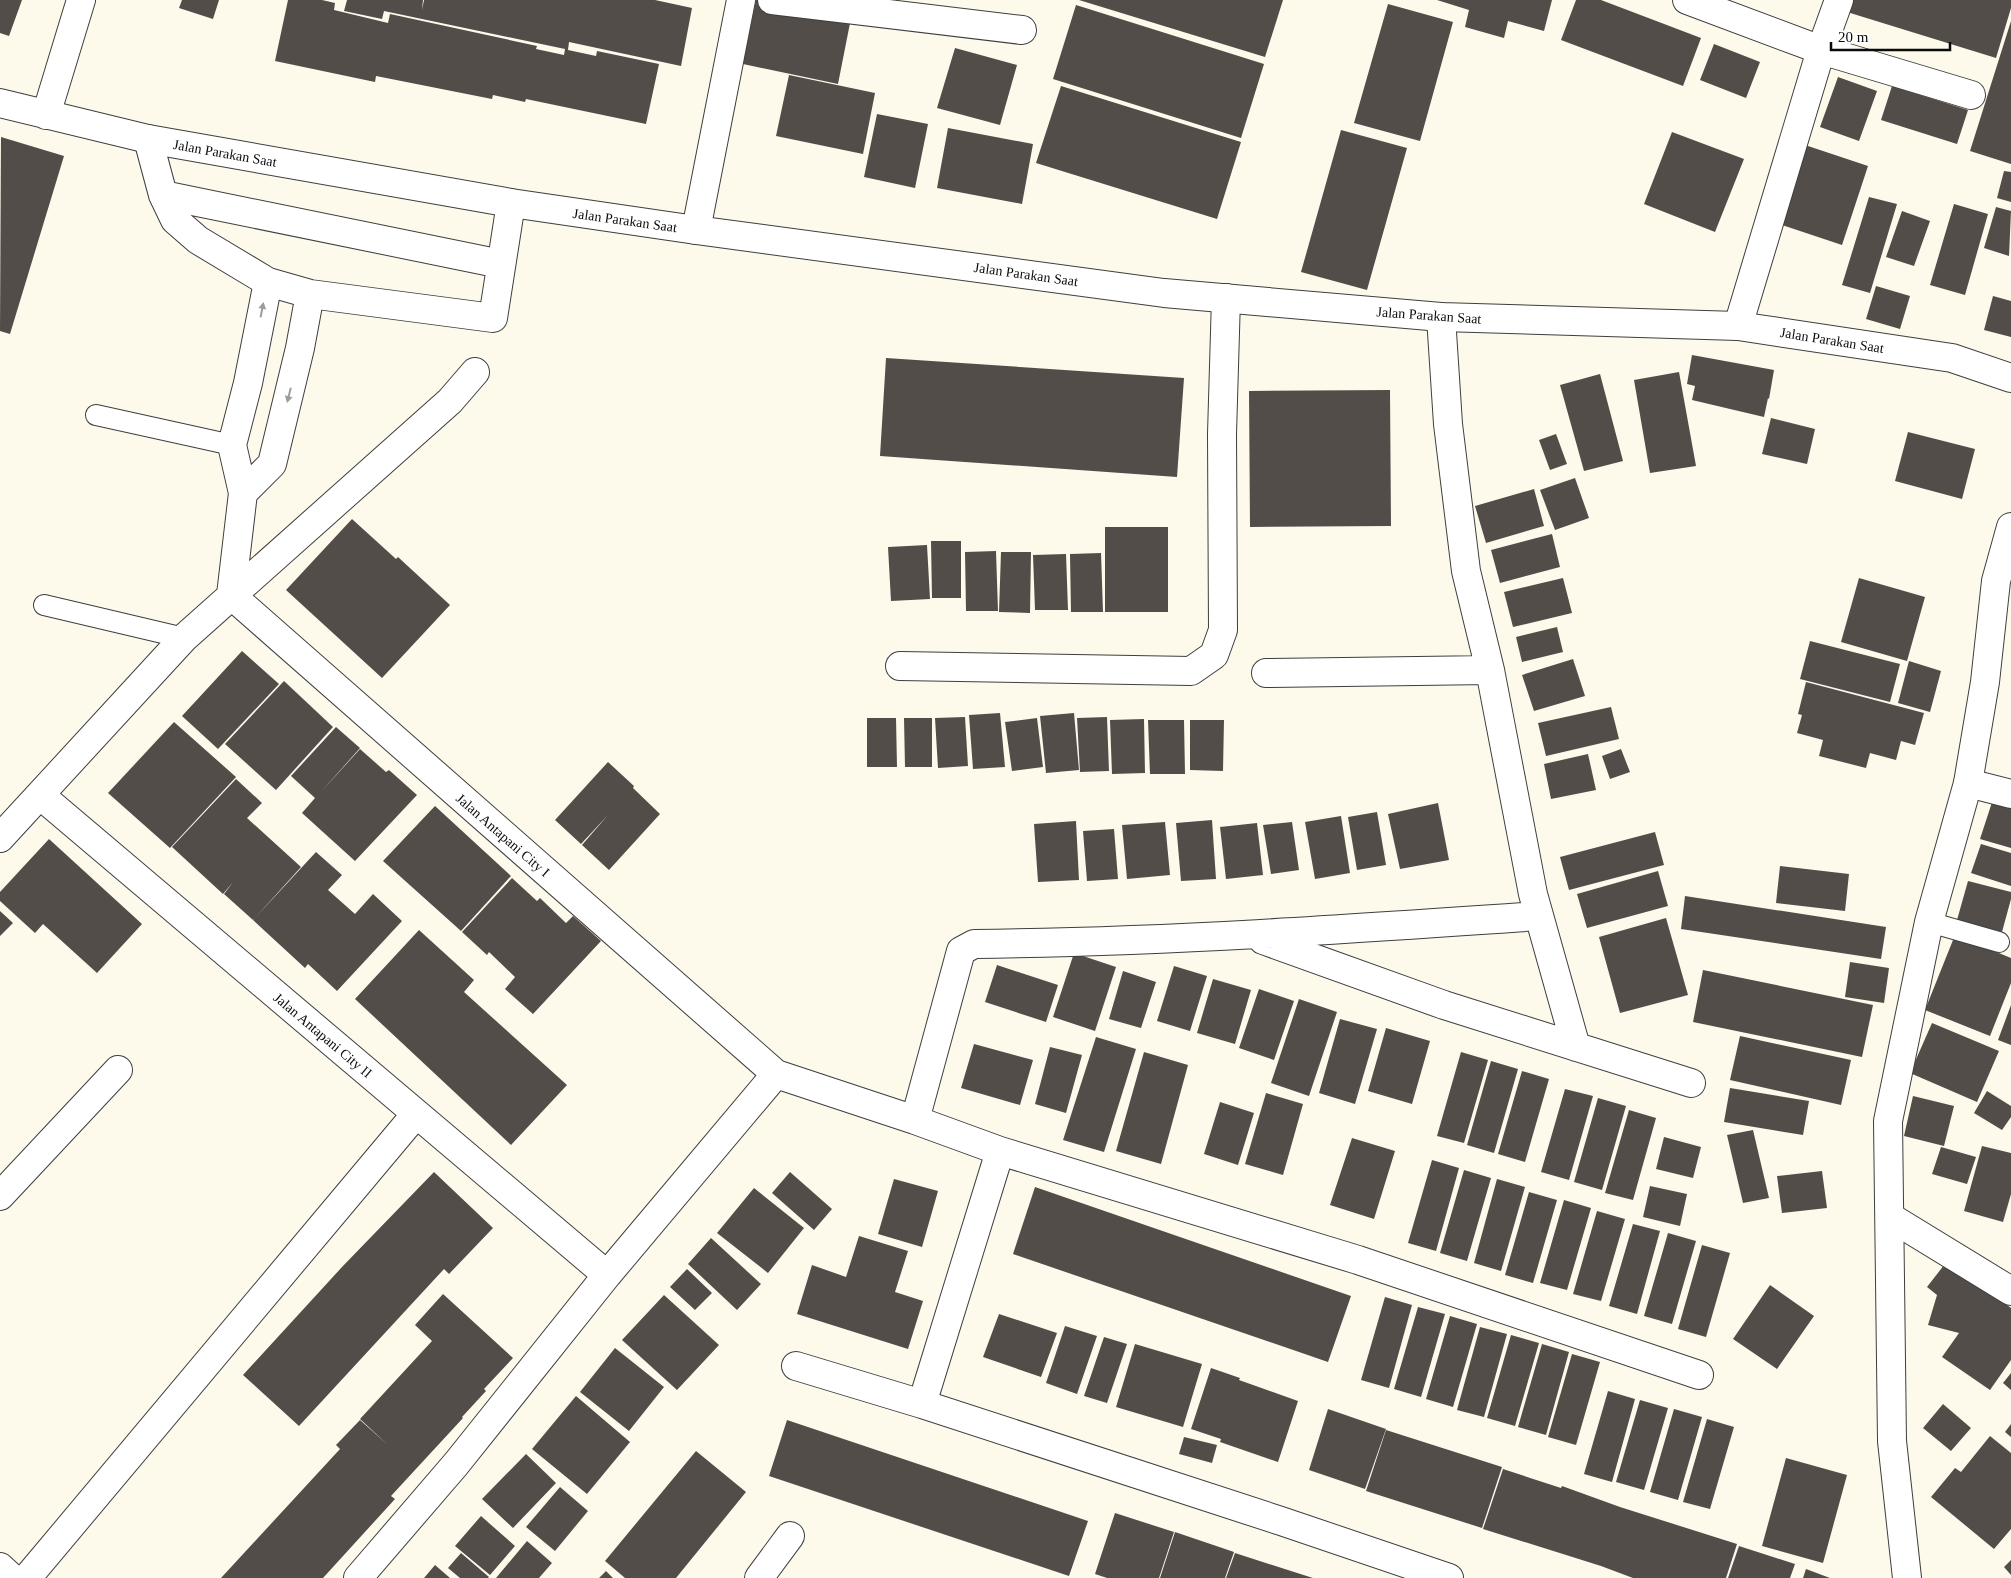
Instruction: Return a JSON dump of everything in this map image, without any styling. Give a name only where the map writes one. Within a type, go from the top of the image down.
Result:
[{"type":"street","points":[[46,116],[81,0]]},
{"type":"street","points":[[696,230],[741,0]]},
{"type":"street","points":[[772,0],[1022,30]]},
{"type":"street","points":[[1687,0],[1821,50],[1972,95]]},
{"type":"street","points":[[1738,326],[1821,50],[1839,0]]},
{"type":"street","name":"Jalan Parakan Saat","points":[[0,103],[46,116],[148,139],[511,203],[696,230],[1164,293],[1440,317],[1738,326],[1952,358],[2011,378]]},
{"type":"street","points":[[148,139],[163,195],[175,220],[198,240],[268,282],[310,294],[493,318],[511,203]]},
{"type":"street","points":[[163,195],[502,264]]},
{"type":"street","points":[[231,595],[242,493],[232,445],[248,383],[268,282]]},
{"type":"street","points":[[242,493],[272,464],[300,348],[310,294]]},
{"type":"street","points":[[900,666],[1191,671],[1214,655],[1223,630],[1222,434],[1226,298]]},
{"type":"street","points":[[1440,317],[1448,424],[1466,571],[1490,670],[1533,894],[1576,1047]]},
{"type":"street","points":[[0,838],[184,638],[450,401],[475,372]]},
{"type":"street","points":[[1907,1578],[1892,1441],[1888,1121],[1928,922],[1968,783],[1985,682],[1996,581],[2011,527]]},
{"type":"street","name":"Jalan Antapani City I","points":[[231,595],[776,1074]]},
{"type":"street","points":[[1266,673],[1490,670]]},
{"type":"street","points":[[1968,783],[2011,794]]},
{"type":"street","name":"Jalan Antapani City II","points":[[40,795],[607,1275]]},
{"type":"street","points":[[915,1120],[961,951],[967,946],[974,944],[1082,943],[1252,936],[1539,916]]},
{"type":"street","points":[[1252,936],[1444,1005],[1691,1083]]},
{"type":"street","points":[[0,1196],[118,1070]]},
{"type":"street","points":[[358,1578],[456,1464],[607,1275],[776,1074],[915,1120],[1000,1151],[1358,1260],[1699,1375]]},
{"type":"street","points":[[27,1578],[416,1114]]},
{"type":"street","points":[[922,1404],[1000,1151]]},
{"type":"street","points":[[1890,1217],[2011,1291]]},
{"type":"street","points":[[796,1366],[922,1404],[1449,1578]]},
{"type":"street","points":[[759,1578],[790,1536]]},
{"type":"street","points":[[0,1567],[12,1578]]},
{"type":"lane","points":[[96,415],[232,445]]},
{"type":"lane","points":[[44,605],[184,638]]},
{"type":"lane","points":[[1928,922],[1999,942]]},
{"type":"building","points":[[0,0],[22,0],[9,36],[0,33]]},
{"type":"building","points":[[182,0],[219,0],[213,19],[179,8]]},
{"type":"building","points":[[288,0],[322,0],[335,3],[334,10],[388,23],[390,14],[537,46],[536,49],[564,55],[565,49],[384,11],[382,19],[344,11],[347,0],[423,0],[422,10],[424,0],[655,0],[692,8],[681,66],[569,42],[568,50],[596,56],[597,51],[659,64],[646,124],[526,99],[525,102],[493,95],[492,99],[376,76],[375,82],[275,61]]},
{"type":"building","points":[[756,0],[851,18],[838,84],[743,64]]},
{"type":"building","points":[[1079,0],[1283,0],[1265,57]]},
{"type":"building","points":[[1437,0],[1552,0],[1544,31],[1508,21],[1504,38],[1465,27],[1469,10]]},
{"type":"building","points":[[1576,0],[1601,0],[1701,38],[1683,86],[1561,40]]},
{"type":"building","points":[[1851,0],[2011,0],[2011,8],[1996,58],[1847,12]]},
{"type":"building","points":[[1388,4],[1453,22],[1420,141],[1354,123]]},
{"type":"building","points":[[1076,5],[1264,64],[1241,138],[1053,79]]},
{"type":"building","points":[[2011,21],[2011,164],[1970,151]]},
{"type":"building","points":[[1714,44],[1760,62],[1746,98],[1700,80]]},
{"type":"building","points":[[955,48],[1017,65],[1000,125],[937,108]]},
{"type":"building","points":[[789,75],[875,93],[863,154],[776,136]]},
{"type":"building","points":[[1838,77],[1877,91],[1859,141],[1820,127]]},
{"type":"building","points":[[1061,86],[1241,142],[1217,219],[1036,163]]},
{"type":"building","points":[[1892,86],[1968,110],[1957,144],[1881,120]]},
{"type":"building","points":[[877,114],[928,124],[915,188],[864,177]]},
{"type":"building","points":[[948,128],[1033,144],[1022,204],[937,188]]},
{"type":"building","points":[[1341,130],[1407,148],[1367,290],[1301,272]]},
{"type":"building","points":[[1672,132],[1744,159],[1715,232],[1644,204]]},
{"type":"building","points":[[1,137],[64,156],[10,334],[0,331]]},
{"type":"building","points":[[1805,145],[1868,166],[1842,245],[1779,224]]},
{"type":"building","points":[[2004,171],[2011,172],[2011,202],[1997,198]]},
{"type":"building","points":[[1869,197],[1897,204],[1870,293],[1842,285]]},
{"type":"building","points":[[1954,204],[1988,214],[1965,295],[1930,285]]},
{"type":"building","points":[[1996,207],[2011,211],[2009,256],[1984,248]]},
{"type":"building","points":[[1902,211],[1930,221],[1914,266],[1886,257]]},
{"type":"building","points":[[1876,286],[1910,296],[1900,329],[1866,319]]},
{"type":"building","points":[[1993,296],[2011,301],[2011,337],[1984,330]]},
{"type":"building","points":[[1692,355],[1774,370],[1764,417],[1692,400],[1695,386],[1687,384]]},
{"type":"building","points":[[886,358],[1184,378],[1177,477],[880,456]]},
{"type":"building","points":[[1679,372],[1696,466],[1650,473],[1634,380]]},
{"type":"building","points":[[1600,374],[1623,461],[1584,471],[1560,385]]},
{"type":"building","points":[[1390,390],[1391,526],[1250,527],[1249,391]]},
{"type":"building","points":[[1771,418],[1815,429],[1807,464],[1762,454]]},
{"type":"building","points":[[1908,432],[1975,449],[1962,499],[1895,481]]},
{"type":"building","points":[[1556,434],[1567,464],[1550,470],[1539,440]]},
{"type":"building","points":[[1575,478],[1589,518],[1555,530],[1540,490]]},
{"type":"building","points":[[1534,489],[1544,526],[1486,543],[1475,506]]},
{"type":"building","points":[[352,519],[396,559],[398,557],[450,605],[382,678],[286,590]]},
{"type":"building","points":[[1105,527],[1168,527],[1168,612],[1105,612]]},
{"type":"building","points":[[1552,534],[1560,567],[1500,583],[1491,550]]},
{"type":"building","points":[[931,541],[961,541],[961,598],[932,598]]},
{"type":"building","points":[[927,545],[930,599],[891,601],[888,547]]},
{"type":"building","points":[[996,551],[998,611],[966,611],[965,552]]},
{"type":"building","points":[[1001,552],[1031,552],[1030,613],[999,612]]},
{"type":"building","points":[[1101,553],[1103,612],[1071,612],[1070,554]]},
{"type":"building","points":[[1066,554],[1068,610],[1035,610],[1033,555]]},
{"type":"building","points":[[1563,578],[1572,613],[1513,627],[1504,592]]},
{"type":"building","points":[[1859,578],[1925,597],[1907,661],[1841,642]]},
{"type":"building","points":[[1557,627],[1563,652],[1522,662],[1516,637]]},
{"type":"building","points":[[1810,641],[1900,664],[1890,702],[1800,679]]},
{"type":"building","points":[[242,651],[279,684],[218,749],[182,716]]},
{"type":"building","points":[[1573,659],[1585,696],[1534,711],[1522,675]]},
{"type":"building","points":[[1909,661],[1941,671],[1930,712],[1898,703]]},
{"type":"building","points":[[284,681],[333,727],[276,790],[225,744]]},
{"type":"building","points":[[1806,682],[1924,713],[1915,745],[1901,741],[1896,760],[1870,753],[1866,768],[1819,756],[1823,740],[1797,733],[1802,715],[1798,714]]},
{"type":"building","points":[[1611,707],[1619,739],[1546,756],[1538,723]]},
{"type":"building","points":[[1000,713],[1005,767],[973,769],[969,715]]},
{"type":"building","points":[[1074,713],[1079,770],[1046,773],[1040,716]]},
{"type":"building","points":[[965,717],[968,766],[938,768],[935,718]]},
{"type":"building","points":[[1107,717],[1109,771],[1080,772],[1077,718]]},
{"type":"building","points":[[867,718],[896,718],[897,767],[867,767]]},
{"type":"building","points":[[904,718],[932,718],[932,767],[905,767]]},
{"type":"building","points":[[1037,718],[1043,767],[1012,771],[1005,722]]},
{"type":"building","points":[[1144,719],[1145,773],[1112,774],[1110,720]]},
{"type":"building","points":[[1148,720],[1184,720],[1185,774],[1150,774]]},
{"type":"building","points":[[1190,720],[1224,720],[1223,771],[1190,770]]},
{"type":"building","points":[[174,722],[236,777],[170,848],[108,793]]},
{"type":"building","points":[[336,727],[360,748],[320,793],[360,749],[386,772],[389,770],[417,795],[355,861],[302,813],[315,798],[291,776]]},
{"type":"building","points":[[1621,749],[1630,772],[1610,779],[1602,756]]},
{"type":"building","points":[[1588,754],[1596,790],[1551,799],[1544,764]]},
{"type":"building","points":[[608,762],[660,814],[609,870],[582,845],[608,815],[581,844],[555,820]]},
{"type":"building","points":[[236,779],[262,803],[247,818],[301,867],[253,920],[224,894],[233,882],[223,894],[172,847]]},
{"type":"building","points":[[1995,793],[2011,798],[2011,848],[1980,839]]},
{"type":"building","points":[[1438,803],[1449,860],[1400,869],[1388,814]]},
{"type":"building","points":[[435,806],[511,876],[461,931],[383,861]]},
{"type":"building","points":[[1377,812],[1386,865],[1357,870],[1348,817]]},
{"type":"building","points":[[1341,816],[1350,873],[1315,879],[1305,822]]},
{"type":"building","points":[[1212,820],[1216,879],[1181,881],[1176,823]]},
{"type":"building","points":[[1076,821],[1079,880],[1038,882],[1034,824]]},
{"type":"building","points":[[1165,822],[1170,875],[1127,879],[1122,825]]},
{"type":"building","points":[[1292,822],[1299,870],[1271,874],[1263,825]]},
{"type":"building","points":[[1257,823],[1263,875],[1226,879],[1220,827]]},
{"type":"building","points":[[1114,829],[1118,879],[1087,881],[1083,831]]},
{"type":"building","points":[[1655,832],[1664,865],[1569,890],[1560,857]]},
{"type":"building","points":[[49,839],[142,924],[97,973],[43,924],[35,933],[0,901],[0,892]]},
{"type":"building","points":[[1981,844],[2011,853],[2011,886],[1971,873]]},
{"type":"building","points":[[316,852],[342,875],[328,890],[355,914],[373,894],[402,921],[337,991],[308,964],[305,968],[253,920]]},
{"type":"building","points":[[1780,866],[1849,874],[1845,911],[1776,903]]},
{"type":"building","points":[[1658,871],[1668,906],[1587,928],[1577,894]]},
{"type":"building","points":[[512,878],[537,901],[540,898],[566,923],[573,916],[601,941],[533,1014],[505,989],[515,977],[489,952],[487,955],[462,932]]},
{"type":"building","points":[[1968,881],[2011,892],[2011,899],[2002,932],[1957,920]]},
{"type":"building","points":[[1685,896],[1886,927],[1881,959],[1681,929]]},
{"type":"building","points":[[0,911],[13,923],[0,936]]},
{"type":"building","points":[[1666,918],[1688,995],[1620,1013],[1599,937]]},
{"type":"building","points":[[419,930],[474,980],[464,992],[567,1085],[511,1145],[355,999]]},
{"type":"building","points":[[1955,935],[2011,958],[2011,983],[1990,1036],[1925,1010]]},
{"type":"building","points":[[1074,953],[1116,967],[1095,1031],[1053,1017]]},
{"type":"building","points":[[1850,962],[1889,968],[1884,1003],[1845,997]]},
{"type":"building","points":[[997,965],[1058,985],[1046,1022],[985,1002]]},
{"type":"building","points":[[1174,966],[1207,976],[1190,1031],[1157,1021]]},
{"type":"building","points":[[1703,970],[1873,1005],[1862,1057],[1693,1022]]},
{"type":"building","points":[[1123,971],[1156,982],[1141,1028],[1109,1019]]},
{"type":"building","points":[[1213,979],[1251,990],[1235,1044],[1197,1033]]},
{"type":"building","points":[[1259,989],[1294,1001],[1274,1060],[1239,1048]]},
{"type":"building","points":[[1299,999],[1337,1012],[1309,1096],[1271,1083]]},
{"type":"building","points":[[2011,1005],[2011,1045],[1998,1040]]},
{"type":"building","points":[[1340,1019],[1377,1029],[1355,1104],[1319,1093]]},
{"type":"building","points":[[1932,1023],[1999,1051],[1977,1102],[1910,1073]]},
{"type":"building","points":[[1386,1028],[1430,1041],[1412,1104],[1368,1091]]},
{"type":"building","points":[[1740,1036],[1851,1060],[1841,1105],[1730,1080]]},
{"type":"building","points":[[1096,1037],[1136,1049],[1104,1152],[1063,1140]]},
{"type":"building","points":[[974,1044],[1033,1060],[1020,1105],[961,1088]]},
{"type":"building","points":[[1050,1047],[1082,1055],[1066,1113],[1035,1104]]},
{"type":"building","points":[[1144,1052],[1188,1065],[1161,1164],[1116,1151]]},
{"type":"building","points":[[1461,1052],[1488,1060],[1464,1143],[1437,1136]]},
{"type":"building","points":[[1491,1061],[1518,1069],[1494,1153],[1467,1145]]},
{"type":"building","points":[[1522,1071],[1549,1079],[1525,1162],[1498,1154]]},
{"type":"building","points":[[1730,1088],[1809,1101],[1803,1135],[1724,1122]]},
{"type":"building","points":[[1565,1089],[1593,1096],[1569,1180],[1541,1172]]},
{"type":"building","points":[[1987,1091],[2011,1106],[2011,1117],[2002,1130],[1974,1113]]},
{"type":"building","points":[[1266,1093],[1303,1104],[1283,1175],[1245,1164]]},
{"type":"building","points":[[1913,1096],[1954,1106],[1944,1146],[1904,1136]]},
{"type":"building","points":[[1598,1098],[1626,1106],[1602,1190],[1574,1182]]},
{"type":"building","points":[[1220,1102],[1254,1113],[1238,1165],[1204,1154]]},
{"type":"building","points":[[1629,1110],[1656,1118],[1633,1200],[1605,1193]]},
{"type":"building","points":[[1753,1130],[1769,1198],[1743,1203],[1727,1135]]},
{"type":"building","points":[[1664,1137],[1701,1147],[1693,1178],[1656,1169]]},
{"type":"building","points":[[1352,1138],[1395,1151],[1374,1219],[1330,1205]]},
{"type":"building","points":[[1982,1146],[2011,1153],[2011,1194],[2003,1222],[1964,1211]]},
{"type":"building","points":[[1941,1147],[1976,1157],[1967,1184],[1932,1174]]},
{"type":"building","points":[[1432,1160],[1459,1168],[1436,1251],[1408,1243]]},
{"type":"building","points":[[1464,1170],[1491,1178],[1467,1261],[1440,1253]]},
{"type":"building","points":[[1822,1171],[1827,1208],[1782,1213],[1777,1176]]},
{"type":"building","points":[[434,1172],[493,1228],[449,1274],[444,1269],[299,1426],[243,1375],[342,1267]]},
{"type":"building","points":[[790,1172],[832,1209],[814,1230],[772,1193]]},
{"type":"building","points":[[894,1179],[938,1191],[922,1247],[878,1234]]},
{"type":"building","points":[[1497,1179],[1525,1187],[1501,1271],[1474,1263]]},
{"type":"building","points":[[1650,1186],[1687,1194],[1680,1226],[1643,1217]]},
{"type":"building","points":[[1035,1187],[1351,1296],[1328,1362],[1013,1254]]},
{"type":"building","points":[[754,1188],[804,1228],[768,1273],[717,1233]]},
{"type":"building","points":[[1529,1192],[1557,1200],[1533,1283],[1505,1275]]},
{"type":"building","points":[[1564,1200],[1591,1208],[1567,1290],[1540,1283]]},
{"type":"building","points":[[1597,1211],[1625,1219],[1601,1301],[1573,1294]]},
{"type":"building","points":[[1633,1224],[1660,1231],[1637,1314],[1609,1306]]},
{"type":"building","points":[[1668,1233],[1696,1241],[1672,1324],[1644,1316]]},
{"type":"building","points":[[859,1236],[908,1251],[895,1292],[923,1301],[908,1349],[797,1314],[812,1265],[846,1277]]},
{"type":"building","points":[[711,1238],[761,1284],[737,1310],[688,1264]]},
{"type":"building","points":[[1702,1245],[1730,1253],[1706,1337],[1678,1329]]},
{"type":"building","points":[[1948,1260],[2011,1308],[2011,1360],[1990,1390],[1942,1357],[1959,1333],[1928,1325],[1937,1295],[1927,1287]]},
{"type":"building","points":[[687,1269],[712,1293],[695,1310],[670,1287]]},
{"type":"building","points":[[1770,1285],[1814,1316],[1777,1369],[1733,1339]]},
{"type":"building","points":[[443,1294],[513,1358],[484,1389],[486,1391],[463,1418],[391,1496],[395,1499],[323,1578],[221,1578],[340,1449],[336,1445],[360,1420],[388,1445],[360,1419],[432,1341],[415,1325]]},
{"type":"building","points":[[664,1295],[719,1345],[677,1390],[622,1340]]},
{"type":"building","points":[[1385,1297],[1412,1305],[1389,1388],[1361,1380]]},
{"type":"building","points":[[1418,1307],[1445,1314],[1421,1397],[1394,1389]]},
{"type":"building","points":[[999,1314],[1057,1333],[1041,1377],[983,1357]]},
{"type":"building","points":[[1450,1316],[1477,1324],[1453,1407],[1426,1399]]},
{"type":"building","points":[[1065,1326],[1097,1336],[1077,1394],[1046,1383]]},
{"type":"building","points":[[1480,1327],[1507,1334],[1484,1417],[1457,1410]]},
{"type":"building","points":[[1511,1335],[1539,1343],[1515,1426],[1487,1418]]},
{"type":"building","points":[[1104,1337],[1127,1344],[1107,1403],[1084,1396]]},
{"type":"building","points":[[1135,1344],[1202,1364],[1183,1427],[1116,1407]]},
{"type":"building","points":[[1542,1344],[1569,1352],[1546,1435],[1518,1427]]},
{"type":"building","points":[[615,1348],[664,1387],[629,1431],[580,1392]]},
{"type":"building","points":[[1572,1354],[1600,1362],[1576,1445],[1548,1437]]},
{"type":"building","points":[[1211,1368],[1298,1401],[1278,1462],[1220,1442],[1221,1439],[1191,1429]]},
{"type":"building","points":[[2011,1373],[2011,1390],[2003,1383]]},
{"type":"building","points":[[1608,1391],[1635,1399],[1612,1482],[1584,1474]]},
{"type":"building","points":[[576,1396],[630,1442],[587,1494],[532,1449]]},
{"type":"building","points":[[1640,1400],[1668,1408],[1644,1490],[1616,1482]]},
{"type":"building","points":[[1943,1404],[1971,1428],[1951,1451],[1923,1428]]},
{"type":"building","points":[[1328,1409],[1386,1429],[1365,1489],[1309,1470]]},
{"type":"building","points":[[1674,1409],[1702,1417],[1678,1500],[1650,1492]]},
{"type":"building","points":[[1707,1419],[1734,1427],[1710,1509],[1683,1502]]},
{"type":"building","points":[[787,1420],[1088,1521],[1069,1576],[769,1476]]},
{"type":"building","points":[[2011,1424],[2011,1437],[2005,1432]]},
{"type":"building","points":[[1386,1430],[1502,1467],[1482,1528],[1366,1491]]},
{"type":"building","points":[[1990,1436],[2011,1453],[2011,1529],[1994,1549],[1931,1497],[1955,1468],[1961,1472]]},
{"type":"building","points":[[1184,1437],[1217,1445],[1212,1463],[1179,1454]]},
{"type":"building","points":[[696,1451],[746,1492],[676,1578],[625,1578],[605,1561]]},
{"type":"building","points":[[526,1454],[556,1483],[513,1528],[482,1499]]},
{"type":"building","points":[[1786,1458],[1847,1475],[1823,1563],[1762,1546]]},
{"type":"building","points":[[1503,1469],[1561,1488],[1562,1486],[1620,1507],[1737,1544],[1726,1578],[1633,1578],[1483,1529]]},
{"type":"building","points":[[560,1487],[588,1511],[555,1551],[526,1527]]},
{"type":"building","points":[[1115,1513],[1174,1532],[1159,1578],[1107,1578],[1095,1574]]},
{"type":"building","points":[[481,1516],[515,1546],[490,1575],[455,1546]]},
{"type":"building","points":[[1175,1532],[1234,1552],[1225,1578],[1160,1578]]},
{"type":"building","points":[[527,1541],[552,1563],[539,1578],[496,1578]]},
{"type":"building","points":[[1739,1546],[1795,1564],[1790,1578],[1728,1578]]},
{"type":"building","points":[[461,1553],[489,1577],[460,1578],[448,1568]]},
{"type":"building","points":[[1235,1553],[1291,1571],[1313,1578],[1226,1578]]},
{"type":"building","points":[[2011,1560],[2011,1575],[2004,1567]]},
{"type":"building","points":[[435,1565],[450,1578],[424,1578]]},
{"type":"building","points":[[1806,1569],[1830,1578],[1803,1578]]},
{"type":"building","points":[[606,1571],[613,1578],[599,1578]]}]
